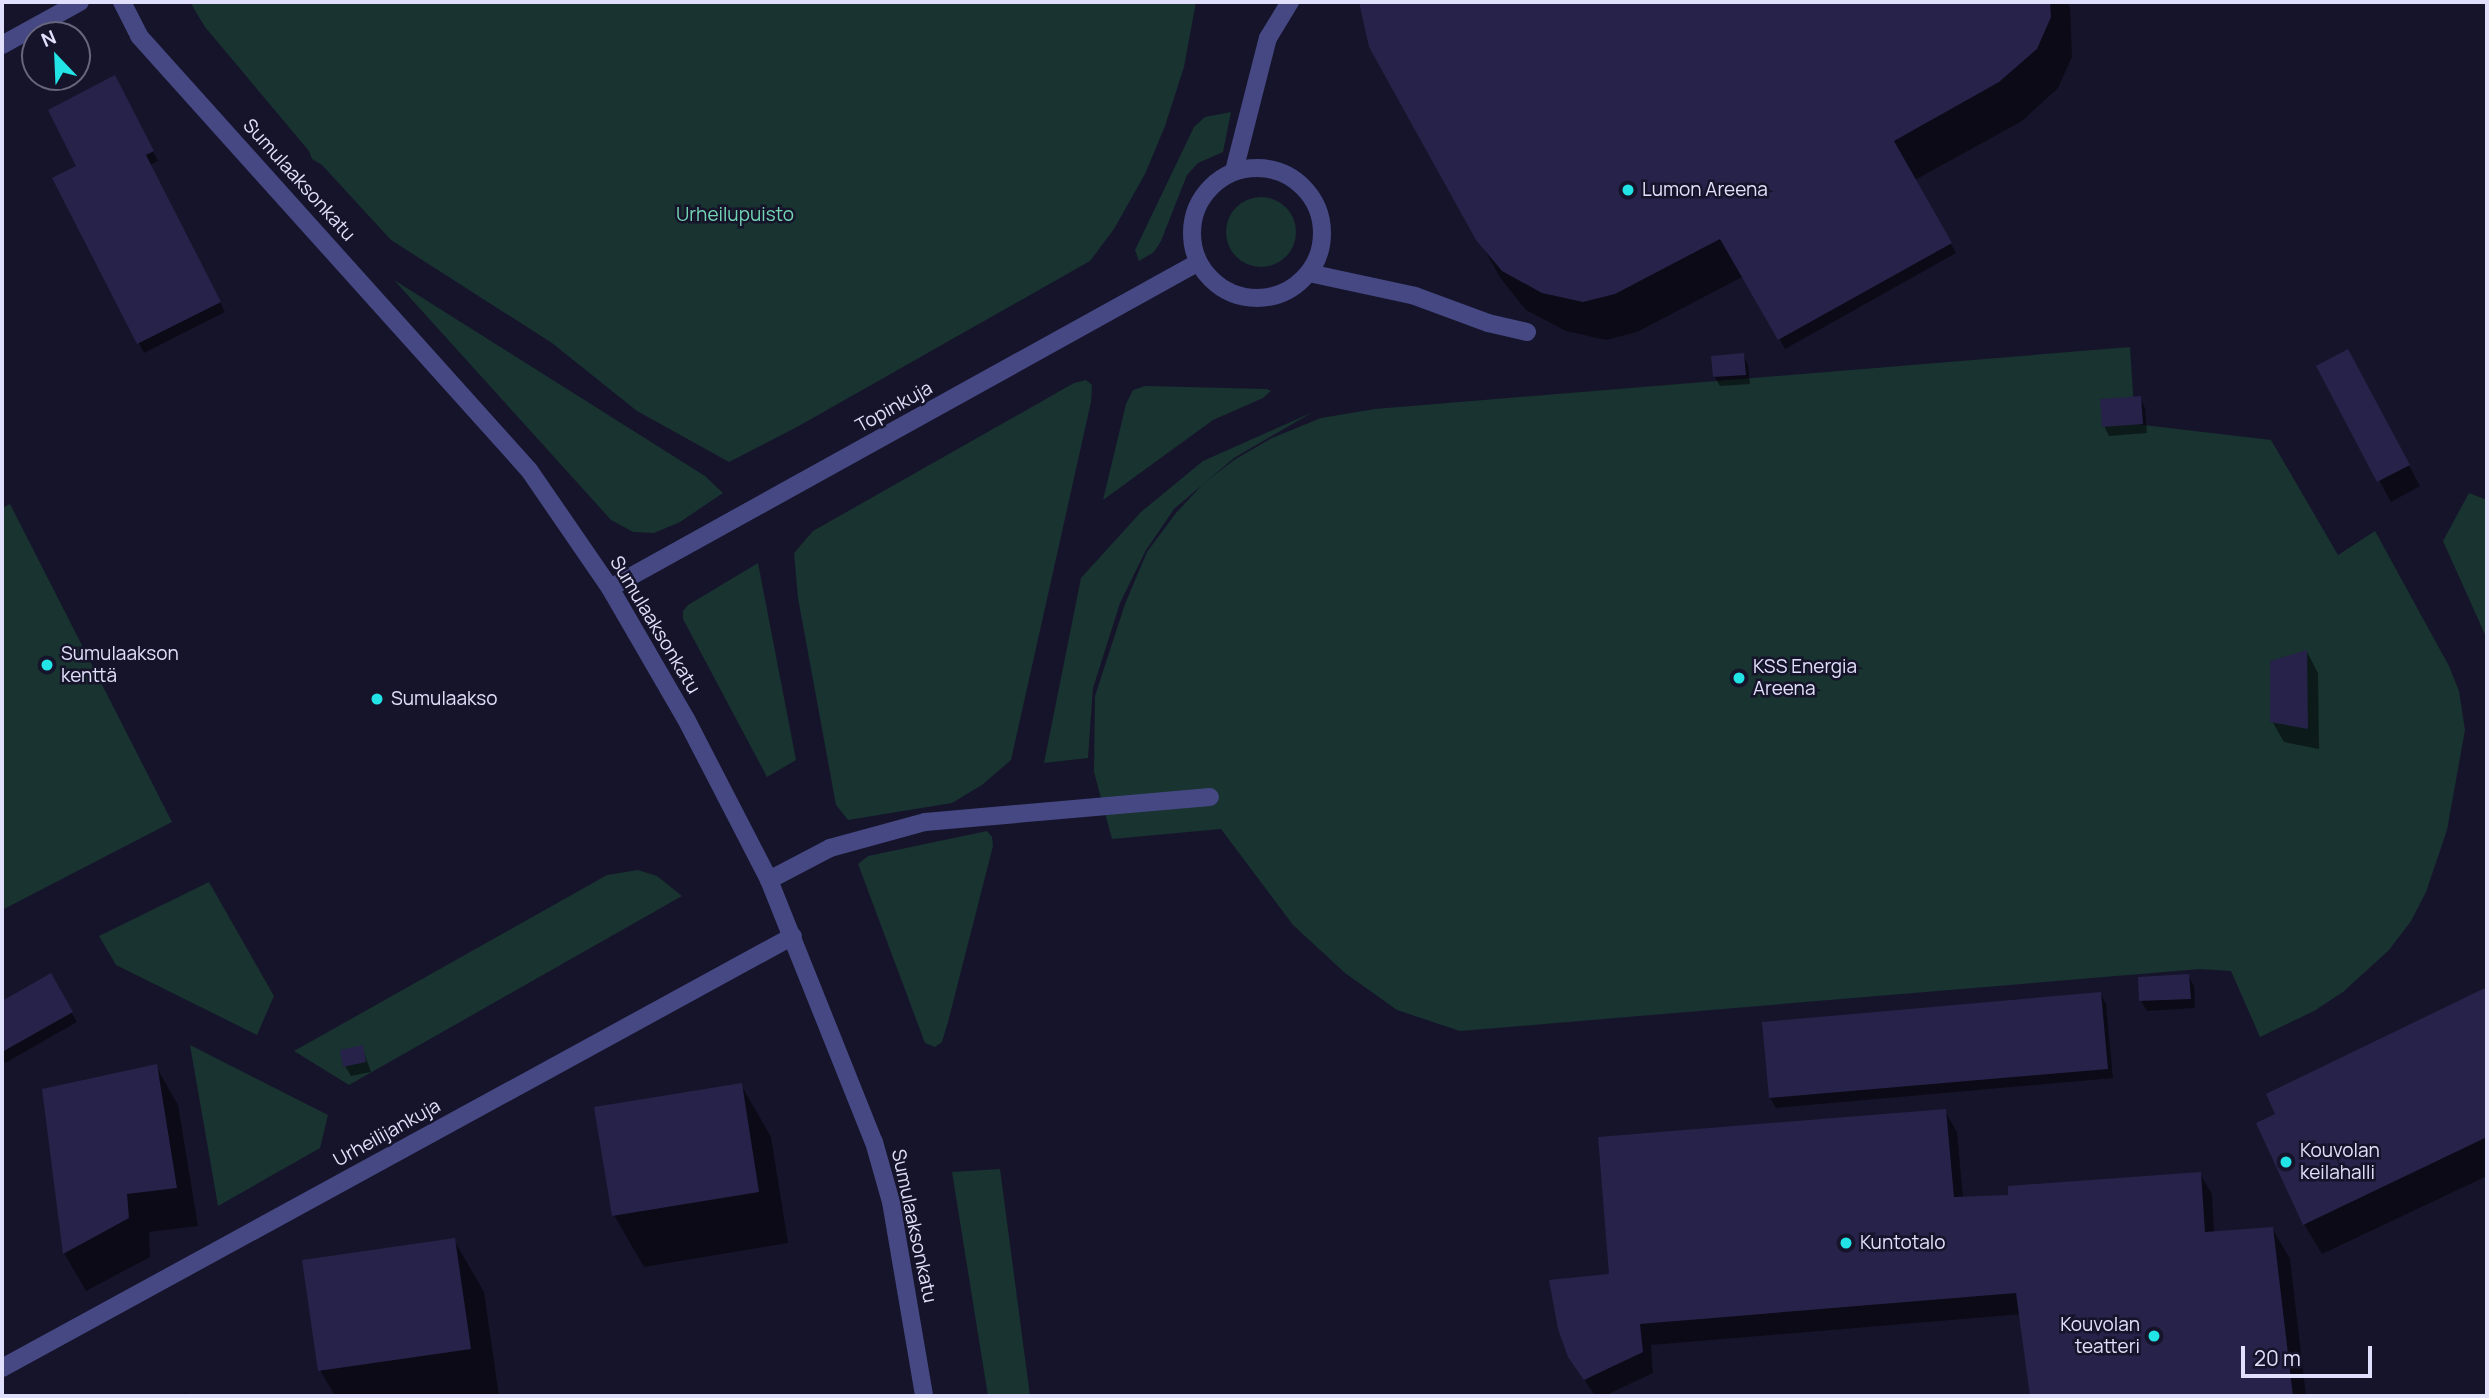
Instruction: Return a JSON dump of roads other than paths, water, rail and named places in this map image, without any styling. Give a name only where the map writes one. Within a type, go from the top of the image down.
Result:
[{"type":"street","points":[[2,45],[80,2]]},
{"type":"street","name":"Sumulaaksonkatu","points":[[122,2],[139,36],[529,470],[610,588],[686,719],[769,880],[874,1142],[891,1202],[924,1396]]},
{"type":"street","points":[[1234,171],[1268,37],[1290,2]]},
{"type":"street","points":[[1264,168],[1287,175],[1303,186],[1316,205],[1322,225],[1321,248],[1309,273],[1292,289],[1261,299],[1238,297],[1211,281],[1197,263],[1190,232],[1195,209],[1214,182],[1234,171],[1264,168]]},
{"type":"street","name":"Topinkuja","points":[[610,588],[1197,263]]},
{"type":"street","points":[[1309,273],[1415,296],[1489,323],[1527,332]]},
{"type":"street","points":[[769,880],[830,848],[925,822],[1210,797]]},
{"type":"street","name":"Urheilijankuja","points":[[2,1368],[793,936]]},
{"type":"place","name":"Lumon Areena","points":[[1628,190]]},
{"type":"place","name":"Sumulaakson kenttä","points":[[47,665]]},
{"type":"place","name":"KSS Energia Areena","points":[[1739,678]]},
{"type":"place","name":"Sumulaakso","points":[[377,699]]},
{"type":"place","name":"Kouvolan keilahalli","points":[[2286,1162]]},
{"type":"place","name":"Kuntotalo","points":[[1846,1243]]},
{"type":"place","name":"Kouvolan teatteri","points":[[2154,1336]]},
{"type":"park label","name":"Urheilupuisto","points":[[735,215]]}]
